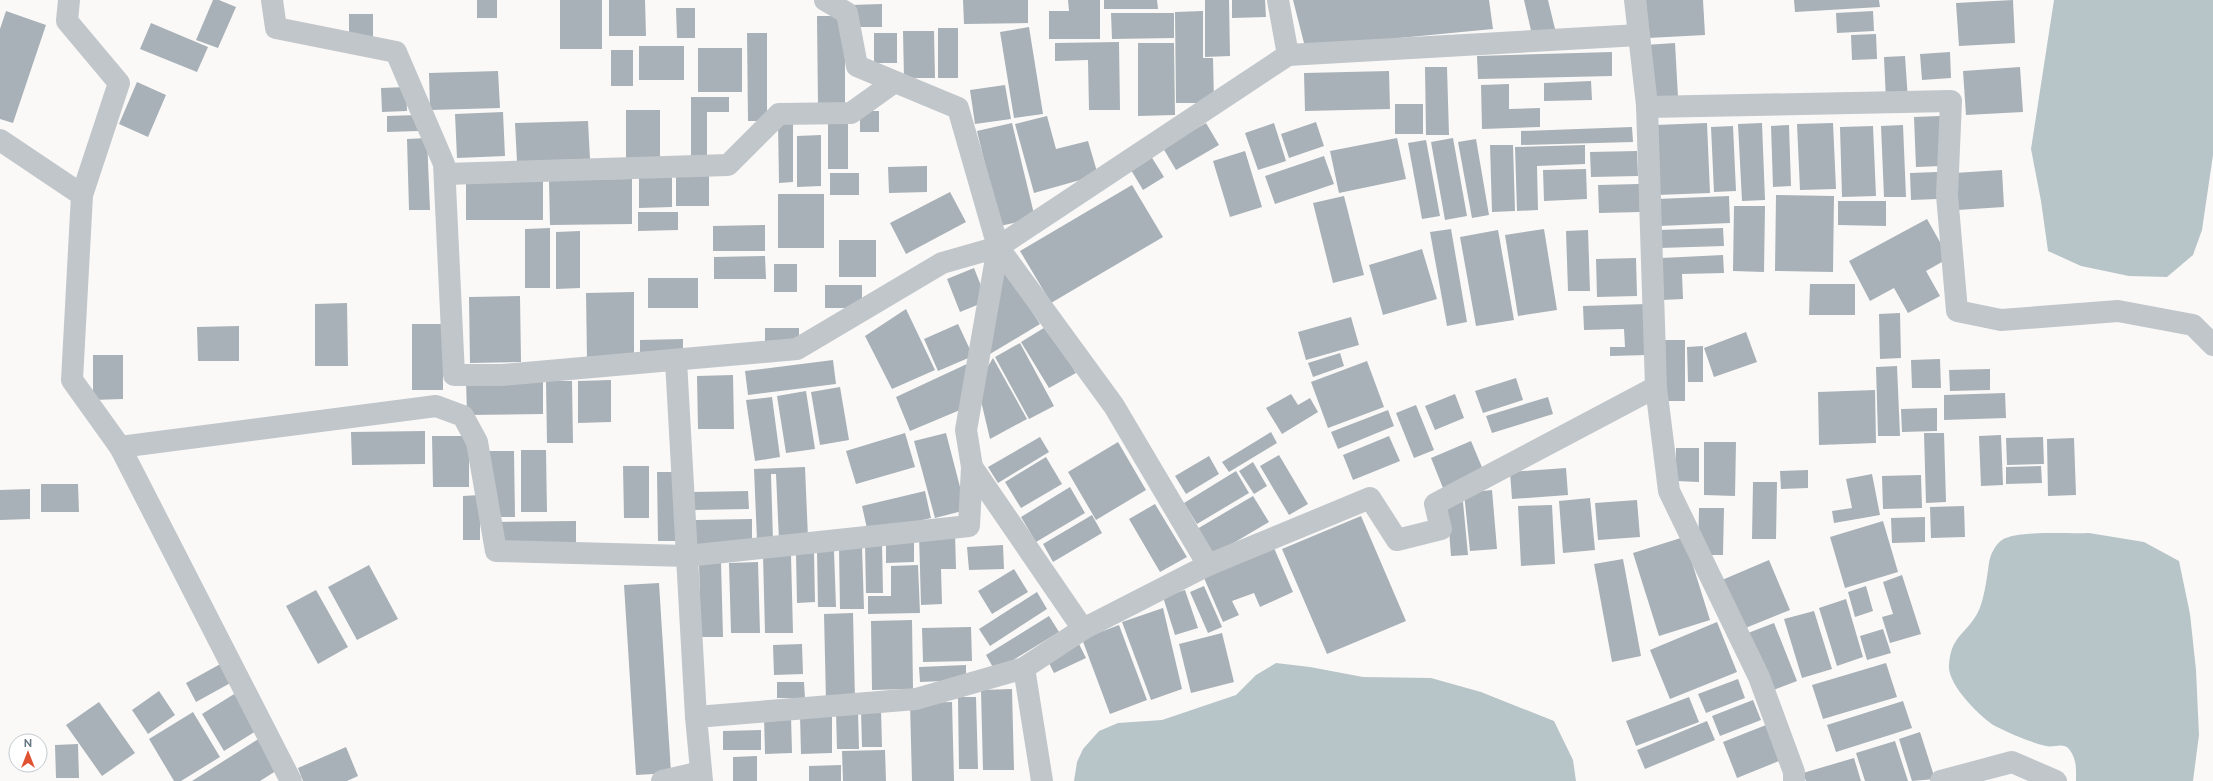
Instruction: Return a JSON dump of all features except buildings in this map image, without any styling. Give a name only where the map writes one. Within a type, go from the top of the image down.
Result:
[{"type":"street","points":[[69,0],[67,21],[119,83],[82,195],[72,380],[120,446],[198,595],[292,781]]},
{"type":"street","points":[[272,0],[276,28],[396,52],[444,164],[454,375],[436,406]]},
{"type":"street","points":[[825,0],[846,13],[857,66],[893,83],[958,108],[998,247],[1114,406],[1208,565]]},
{"type":"street","points":[[1278,0],[1288,55]]},
{"type":"street","points":[[1635,0],[1647,107],[1656,387],[1669,491],[1760,677],[1794,772],[1794,781]]},
{"type":"street","points":[[454,375],[502,375],[676,361],[797,349],[942,262],[998,247],[1288,55],[1639,35]]},
{"type":"street","points":[[445,174],[728,165],[779,114],[851,113],[893,83]]},
{"type":"street","points":[[1647,107],[1951,102],[1947,195],[1957,311],[2001,320],[2118,311],[2193,325],[2213,345]]},
{"type":"street","points":[[0,140],[82,195]]},
{"type":"street","points":[[120,446],[436,406],[463,416],[477,442],[496,551],[687,556],[969,526],[972,467],[966,430],[998,247]]},
{"type":"street","points":[[662,781],[702,776],[696,717],[676,361]]},
{"type":"street","points":[[696,717],[916,699],[1024,668],[1083,629],[1208,565],[1370,498],[1397,540],[1441,529],[1435,504],[1656,387]]},
{"type":"street","points":[[972,467],[1083,629]]},
{"type":"street","points":[[1024,668],[1042,781]]},
{"type":"street","points":[[1941,781],[2012,762],[2056,781]]},
{"type":"shaded area","points":[[2054,0],[2213,0],[2213,155],[2202,230],[2193,255],[2167,277],[2129,276],[2081,266],[2048,251],[2041,201],[2031,149]]},
{"type":"shaded area","points":[[2044,533],[2089,533],[2144,542],[2179,561],[2190,614],[2196,670],[2199,735],[2193,781],[2076,781],[2075,760],[2067,747],[2040,744],[2020,738],[1995,726],[1973,708],[1953,681],[1949,665],[1950,655],[1959,636],[1977,614],[1982,603],[1990,560],[1993,550],[1997,545],[2002,540],[2019,535]]},
{"type":"shaded area","points":[[1276,663],[1310,667],[1363,677],[1431,678],[1481,692],[1554,721],[1573,760],[1576,781],[1074,781],[1077,762],[1083,749],[1099,731],[1118,723],[1162,720],[1236,695],[1256,675]]}]
